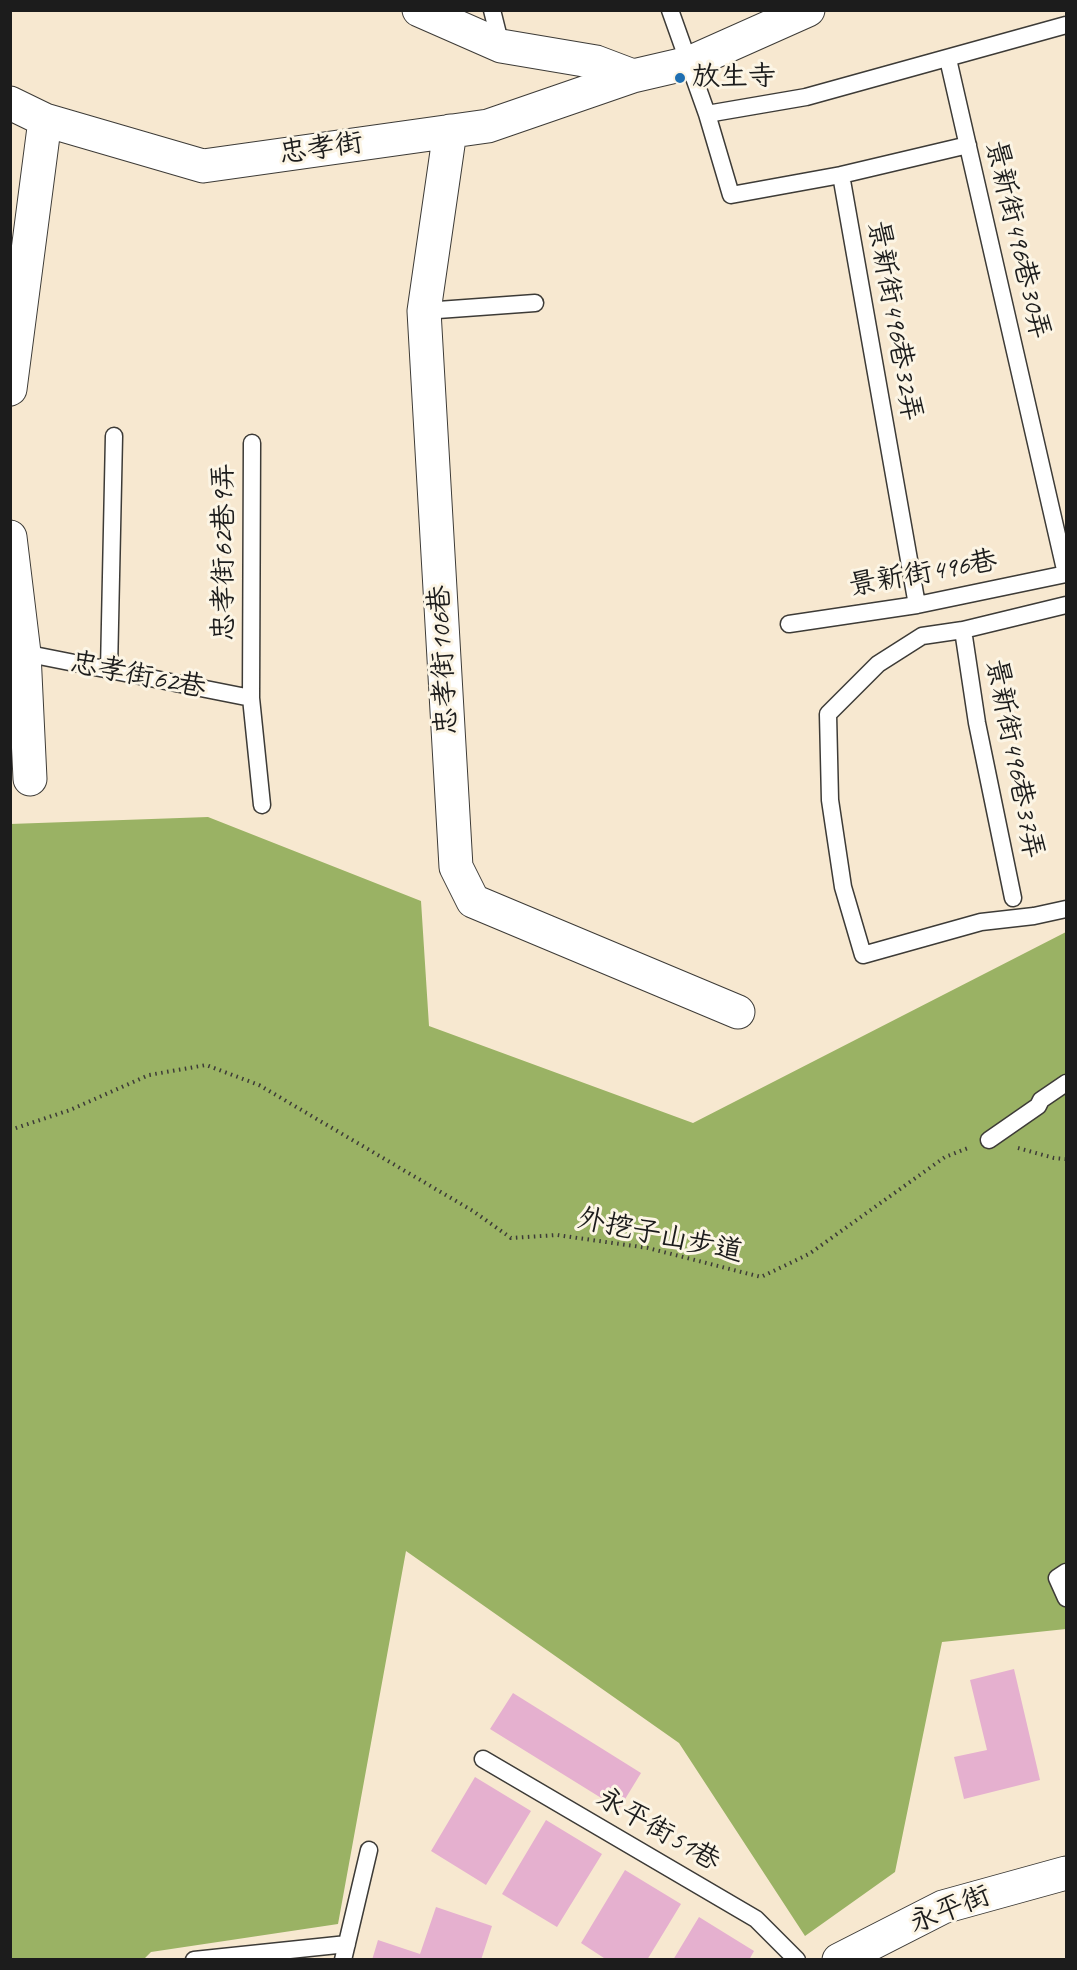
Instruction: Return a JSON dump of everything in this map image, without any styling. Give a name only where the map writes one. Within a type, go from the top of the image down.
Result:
[{"type":"street","points":[[419,10],[501,46],[596,62],[633,76]]},
{"type":"street","name":"忠孝街","points":[[10,103],[45,120],[203,166],[488,126],[633,76],[689,63],[808,10]]},
{"type":"street","points":[[10,389],[45,120]]},
{"type":"street","name":"忠孝街106巷","points":[[450,131],[424,311],[456,867],[473,901],[738,1012]]},
{"type":"street","name":"忠孝街62巷","points":[[10,537],[24,653],[30,779]]},
{"type":"street","name":"永平街","points":[[839,1959],[943,1907],[1066,1872]]},
{"type":"lane","points":[[492,10],[501,46]]},
{"type":"lane","points":[[670,10],[707,114],[731,195],[841,175],[968,145]]},
{"type":"lane","points":[[707,114],[806,97],[1066,25]]},
{"type":"lane","name":"景新街496巷30弄","points":[[948,59],[1066,574]]},
{"type":"lane","name":"景新街496巷32弄","points":[[841,175],[917,605]]},
{"type":"lane","points":[[424,311],[535,303]]},
{"type":"lane","points":[[109,670],[114,436]]},
{"type":"lane","name":"忠孝街62巷9弄","points":[[252,443],[251,698],[262,805]]},
{"type":"lane","name":"景新街496巷","points":[[789,624],[917,605],[1066,574]]},
{"type":"lane","name":"景新街496巷","points":[[1066,605],[963,630],[922,636],[878,664],[828,714],[830,800],[843,887],[863,955],[981,922],[1034,916],[1066,909]]},
{"type":"lane","name":"景新街496巷37弄","points":[[963,630],[977,723],[1013,898]]},
{"type":"lane","name":"忠孝街62巷","points":[[24,653],[251,698]]},
{"type":"lane","points":[[989,1140],[1038,1106],[1041,1100],[1066,1083]]},
{"type":"lane","points":[[1066,1572],[1057,1578],[1066,1598]]},
{"type":"lane","name":"永平街51巷","points":[[483,1759],[756,1919],[797,1959]]},
{"type":"lane","points":[[195,1959],[345,1952],[369,1850]]},
{"type":"path","name":"外挖子山步道","points":[[10,1130],[70,1110],[149,1075],[206,1065],[259,1085],[472,1210],[511,1238],[557,1235],[648,1248],[761,1277],[809,1254],[945,1157],[989,1140]]},
{"type":"path","points":[[989,1140],[1054,1158],[1066,1159]]},
{"type":"green space","points":[[208,817],[421,901],[429,1026],[693,1123],[1066,932],[1066,1629],[942,1642],[895,1872],[805,1936],[679,1743],[406,1551],[338,1924],[151,1952],[144,1959],[11,1959],[10,824]]},
{"type":"building","points":[[1014,1669],[1040,1780],[964,1799],[954,1757],[987,1750],[970,1680]]},
{"type":"building","points":[[513,1693],[641,1773],[619,1809],[490,1729]]},
{"type":"building","points":[[475,1777],[531,1811],[486,1885],[431,1851]]},
{"type":"building","points":[[546,1820],[602,1854],[557,1927],[502,1894]]},
{"type":"building","points":[[625,1870],[681,1904],[647,1960],[607,1960],[581,1943]]},
{"type":"building","points":[[436,1907],[492,1926],[481,1960],[372,1960],[378,1940],[420,1954]]},
{"type":"building","points":[[699,1917],[754,1951],[749,1960],[673,1960]]},
{"type":"place","name":"放生寺","points":[[680,78]]}]
